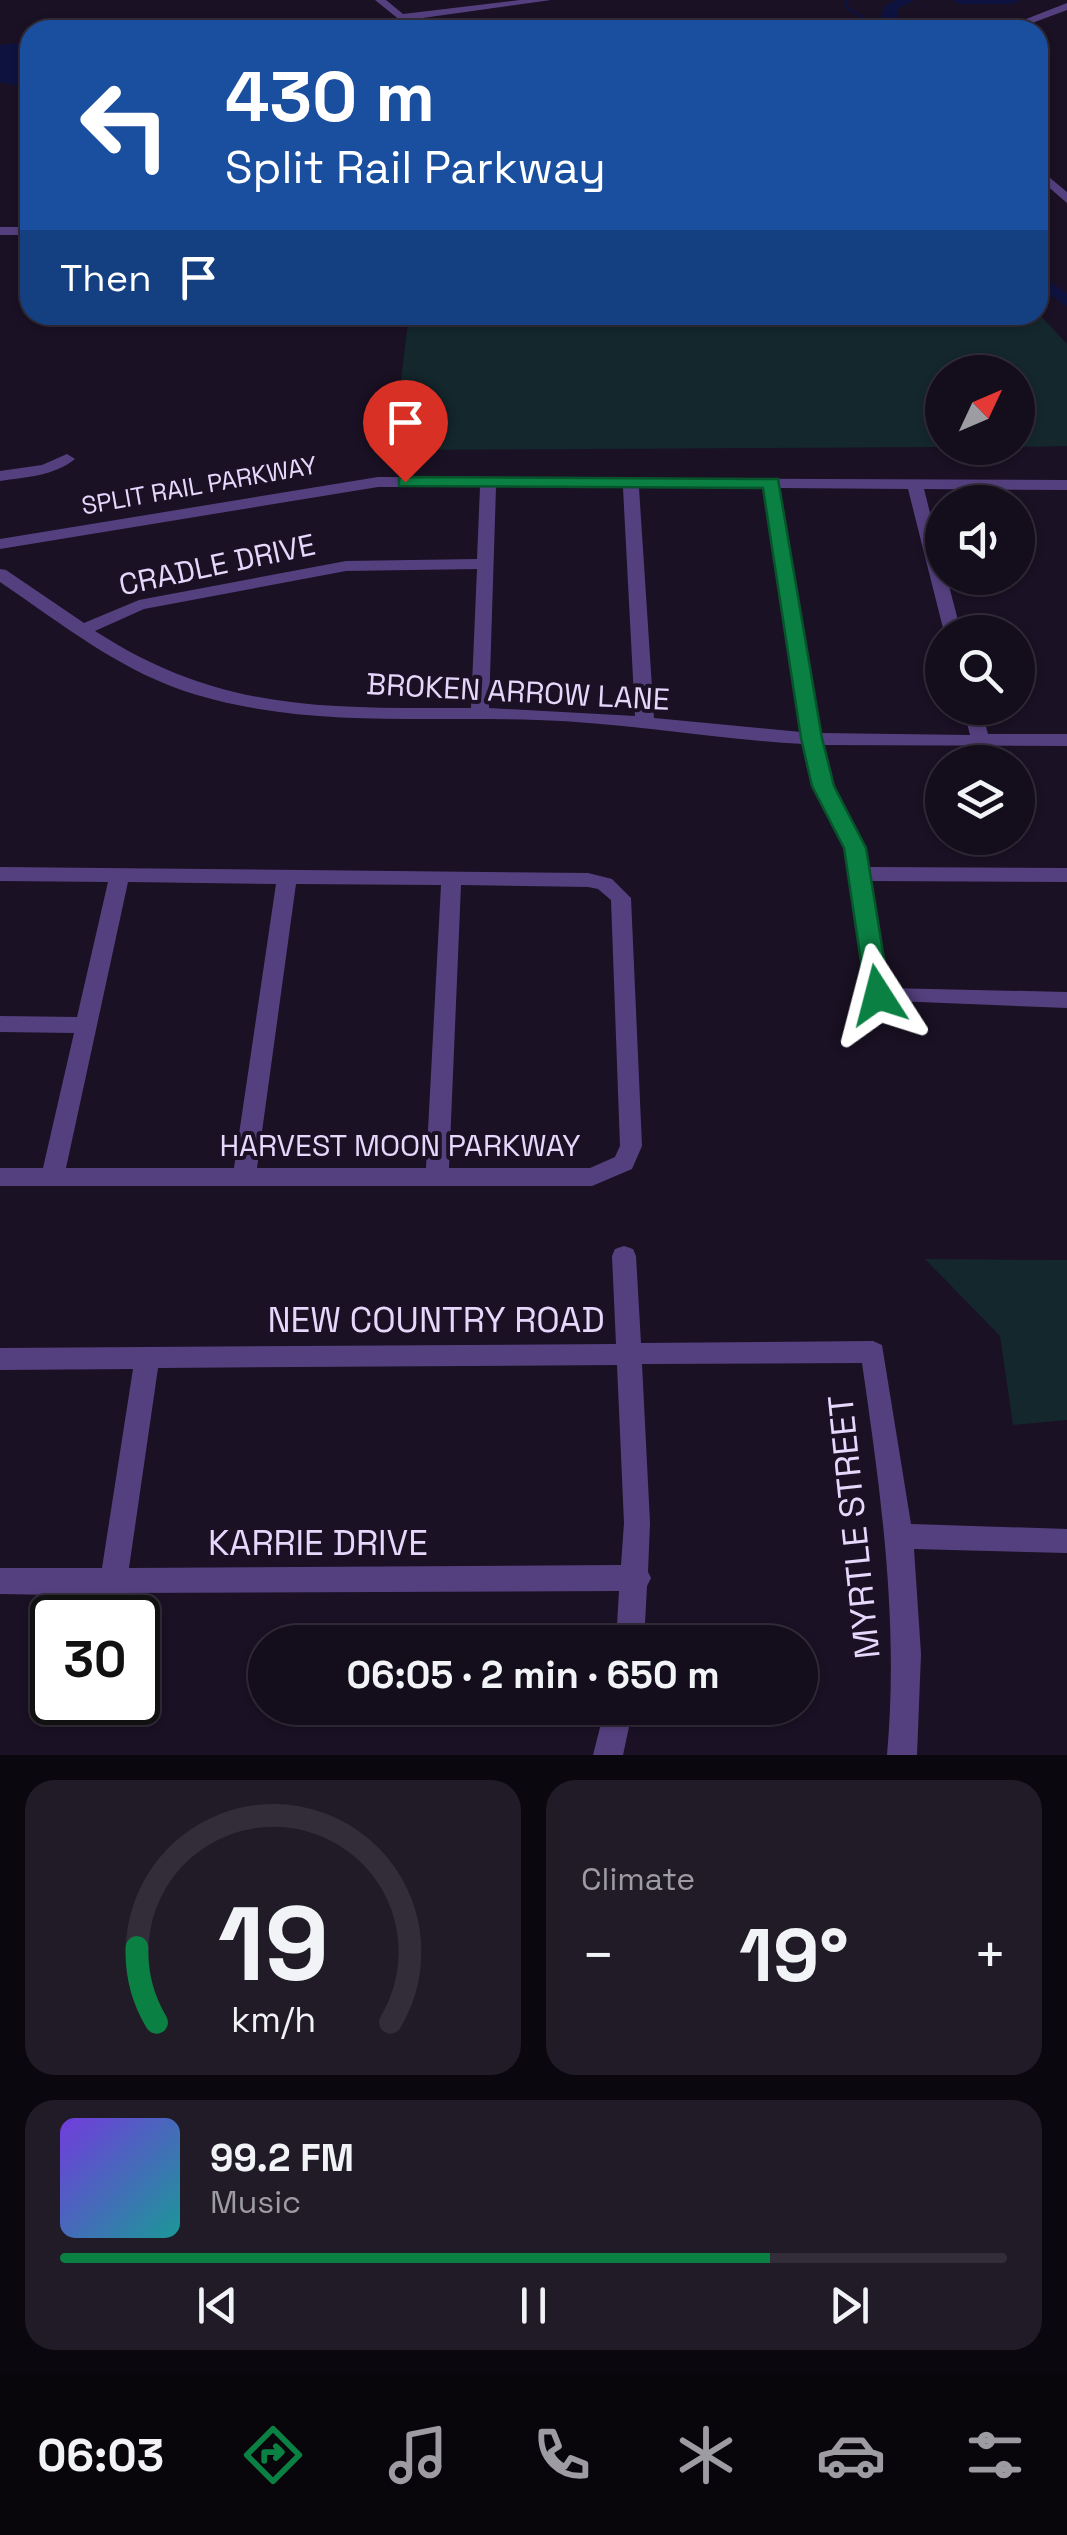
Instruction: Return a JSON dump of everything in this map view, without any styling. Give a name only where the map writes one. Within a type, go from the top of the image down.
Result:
[{"type":"street","points":[[380,0],[402,18],[546,0]]},
{"type":"street","points":[[1030,20],[1067,6]]},
{"type":"street","points":[[1048,181],[1067,198]]},
{"type":"street","points":[[0,476],[46,469],[67,459]]},
{"type":"street","points":[[480,714],[488,483]]},
{"type":"street","points":[[631,483],[645,723]]},
{"type":"street","points":[[771,483],[812,738],[823,786],[852,838],[878,995],[1067,1000]]},
{"type":"street","points":[[914,483],[948,615]]},
{"type":"street","name":"SPLIT RAIL PARKWAY","points":[[0,544],[354,484],[1067,485]]},
{"type":"street","name":"CRADLE DRIVE","points":[[84,629],[139,605],[346,566],[483,564]]},
{"type":"street","name":"BROKEN ARROW LANE","points":[[0,574],[166,678],[239,700],[323,712],[480,714],[812,738],[1067,740]]},
{"type":"street","points":[[976,725],[980,740]]},
{"type":"street","name":"HARVEST MOON PARKWAY","points":[[0,874],[452,877],[588,880],[605,884],[621,898],[631,1146],[624,1164],[592,1177],[0,1178]]},
{"type":"street","points":[[52,1178],[120,874]]},
{"type":"street","points":[[860,874],[1067,874]]},
{"type":"street","points":[[244,1177],[287,876]]},
{"type":"street","points":[[437,1178],[452,877]]},
{"type":"street","points":[[0,1024],[86,1025]]},
{"type":"street","points":[[624,1256],[637,1578],[632,1625]]},
{"type":"street","name":"NEW COUNTRY ROAD","points":[[0,1359],[872,1352]]},
{"type":"street","name":"MYRTLE STREET","points":[[872,1352],[900,1536],[908,1656],[902,1755]]},
{"type":"street","points":[[113,1583],[148,1358]]},
{"type":"street","points":[[900,1536],[1067,1542]]},
{"type":"street","name":"KARRIE DRIVE","points":[[0,1581],[637,1578]]},
{"type":"street","points":[[608,1755],[615,1725]]},
{"type":"shaded area","points":[[20,43],[20,86],[0,82],[0,45]]},
{"type":"shaded area","points":[[1048,324],[1067,344],[1067,446],[1035,447],[1035,355],[925,355],[925,447],[410,450],[396,420],[408,325]]},
{"type":"shaded area","points":[[925,1259],[1067,1260],[1067,1420],[1013,1425],[1000,1336]]},
{"type":"waterway","points":[[847,0],[847,8],[868,20]]},
{"type":"waterway","points":[[889,20],[891,7],[908,0]]},
{"type":"waterway","points":[[959,0],[1013,0]]},
{"type":"waterway","points":[[1048,287],[1067,301]]},
{"type":"route","points":[[405,482],[771,483],[812,738],[823,786],[855,848],[878,995]]}]
